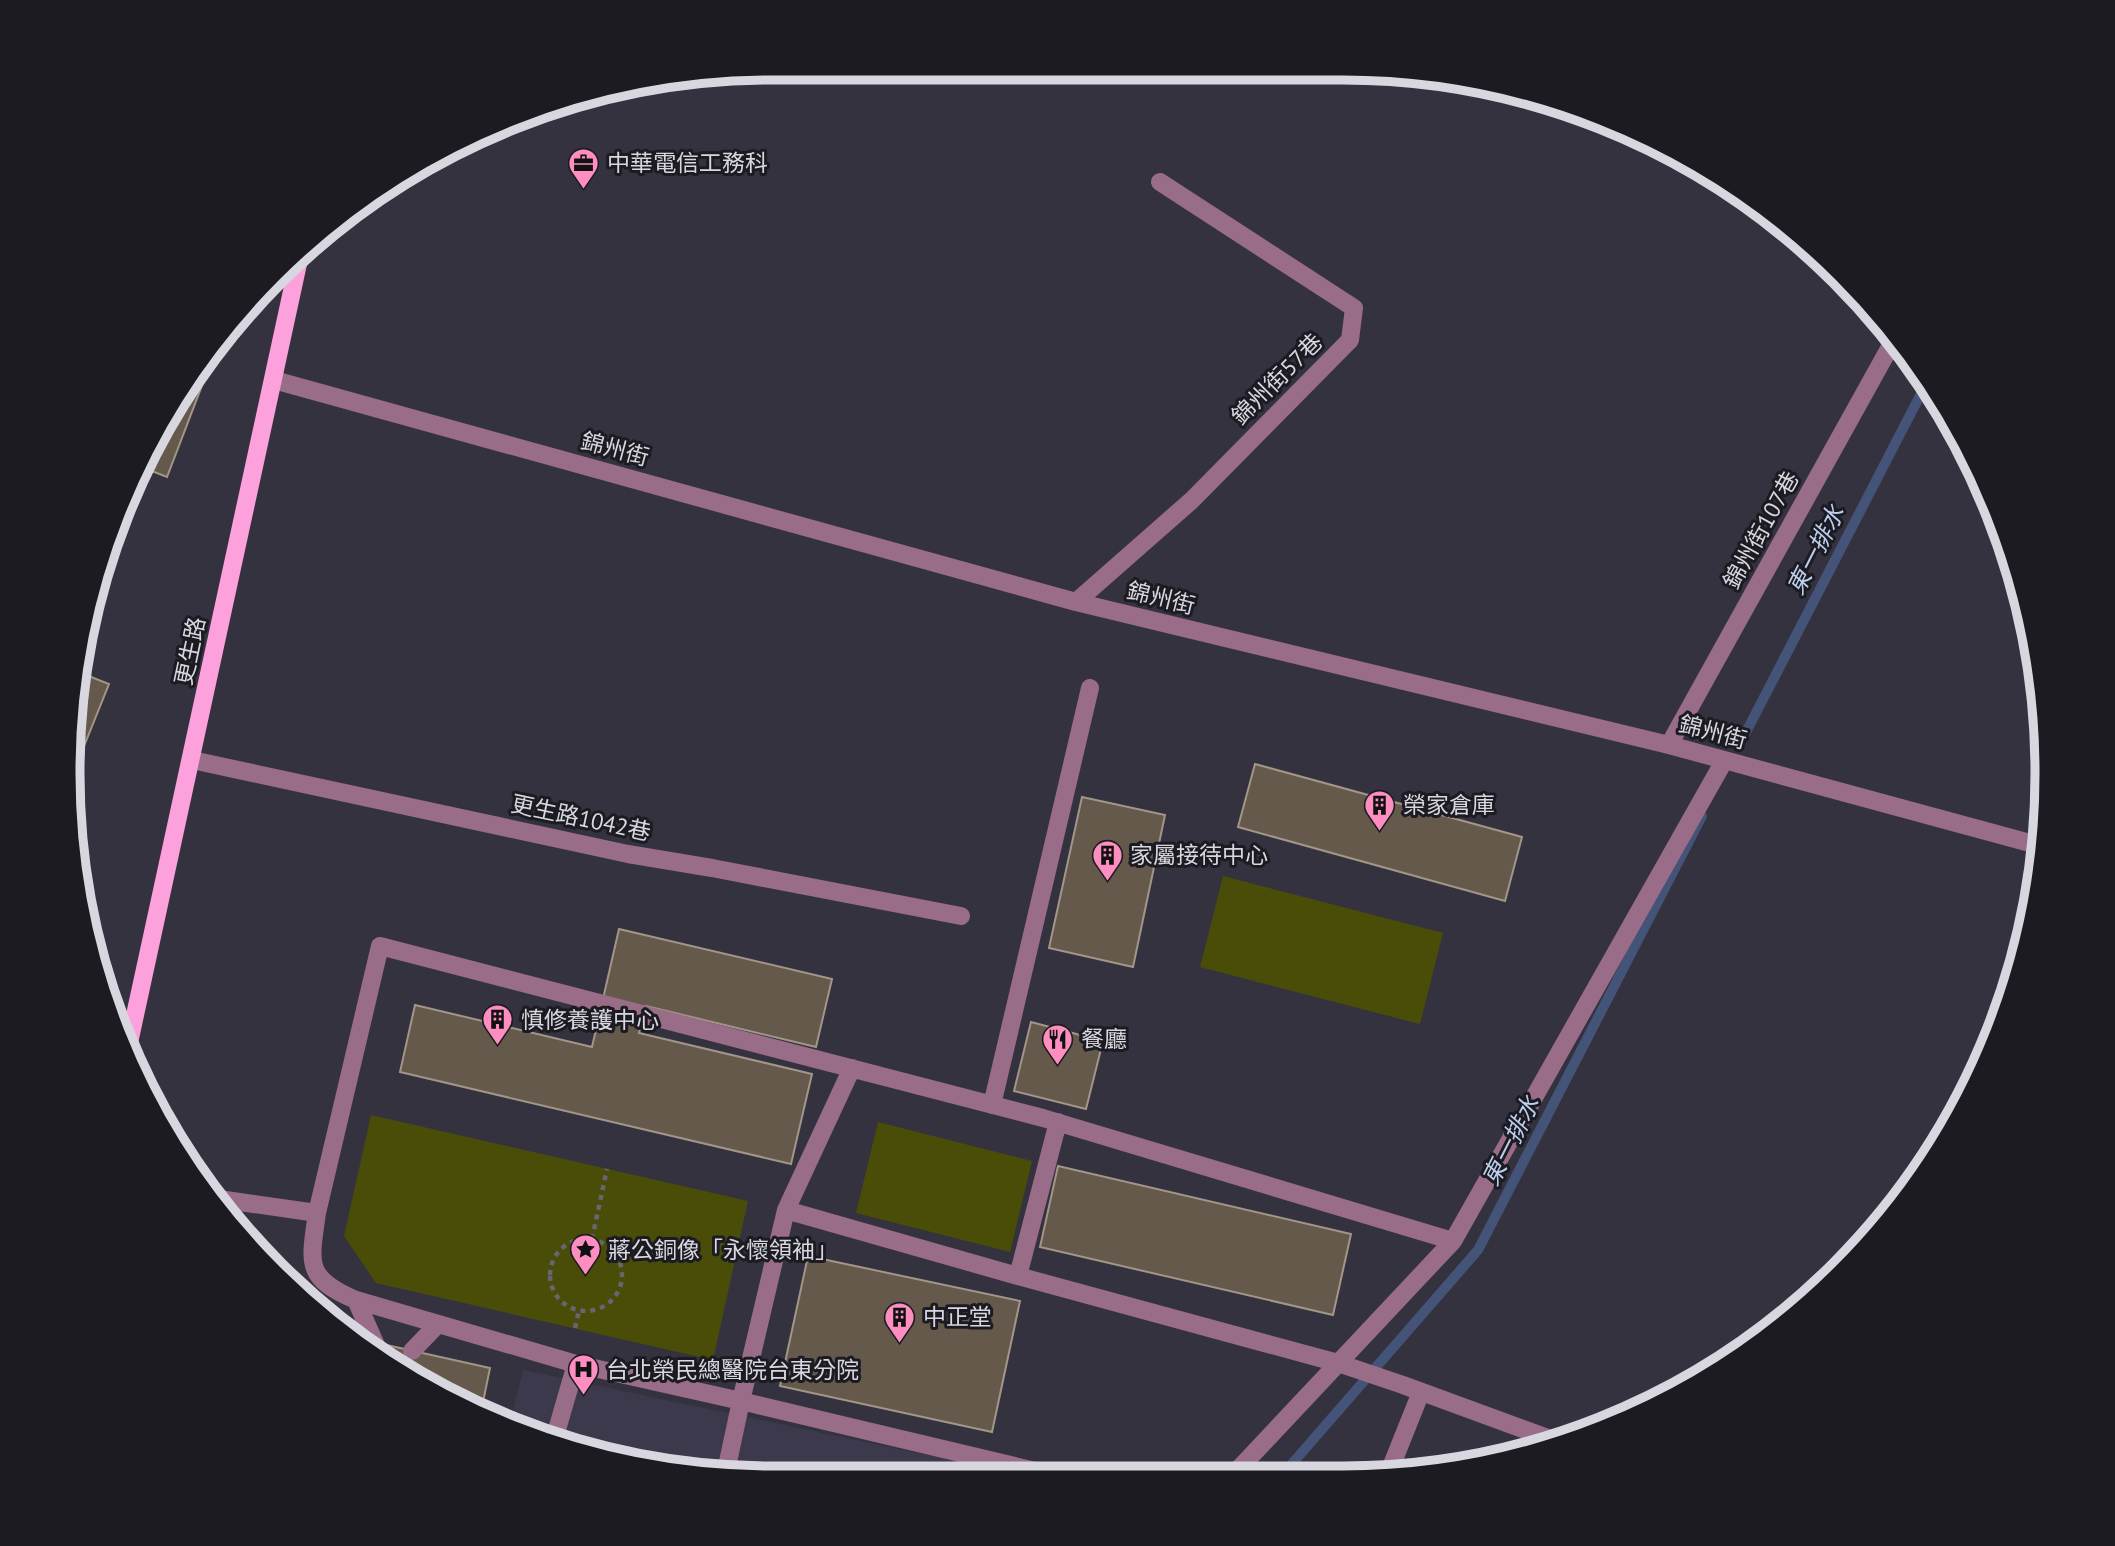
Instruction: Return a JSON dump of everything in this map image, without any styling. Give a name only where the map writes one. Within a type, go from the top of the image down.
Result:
[{"type":"main road","name":"更生路","points":[[131,1033],[297,270]]},
{"type":"street","name":"錦州街57巷","points":[[1076,602],[1192,500],[1350,340],[1354,308],[1160,182]]},
{"type":"street","name":"錦州街107巷","points":[[1669,746],[1889,349]]},
{"type":"street","name":"錦州街","points":[[274,380],[1076,602],[1669,746],[2031,843]]},
{"type":"street","points":[[992,1105],[1090,688]]},
{"type":"street","name":"更生路1042巷","points":[[192,760],[628,854],[961,916]]},
{"type":"street","points":[[1242,1466],[1453,1241],[1724,761]]},
{"type":"street","points":[[1014,1466],[576,1364],[356,1300],[331,1289],[316,1272],[311,1256],[317,1213],[380,946],[1050,1120],[1453,1241]]},
{"type":"street","points":[[728,1464],[786,1210],[852,1068]]},
{"type":"street","points":[[1018,1276],[1050,1120],[1047,1099]]},
{"type":"street","points":[[228,1200],[317,1213]]},
{"type":"street","points":[[786,1210],[1338,1363],[1542,1436]]},
{"type":"street","points":[[356,1300],[373,1338]]},
{"type":"street","points":[[412,1351],[438,1324]]},
{"type":"street","points":[[557,1431],[576,1364]]},
{"type":"street","points":[[1392,1464],[1421,1392]]},
{"type":"path","points":[[592,1239],[607,1169]]},
{"type":"path","points":[[592,1239],[603,1242],[619,1259],[622,1282],[611,1302],[601,1308],[579,1311],[567,1306],[557,1297],[549,1274],[558,1251],[568,1242],[592,1239]]},
{"type":"path","points":[[575,1328],[579,1311]]},
{"type":"shaded area","points":[[1223,876],[1443,933],[1420,1024],[1200,967]]},
{"type":"shaded area","points":[[371,1115],[748,1201],[713,1360],[376,1283],[344,1236]]},
{"type":"shaded area","points":[[878,1122],[1032,1161],[1010,1252],[856,1213]]},
{"type":"shaded area","name":"台北榮民總醫院台東分院","points":[[523,1370],[980,1466],[773,1466],[683,1460],[594,1442],[512,1415]]},
{"type":"building","points":[[205,376],[167,477],[150,470],[173,427]]},
{"type":"building","points":[[87,675],[109,684],[81,754]]},
{"type":"building","name":"榮家倉庫","points":[[1255,764],[1522,837],[1505,901],[1238,827]]},
{"type":"building","name":"家屬接待中心","points":[[1082,797],[1165,815],[1133,967],[1049,948]]},
{"type":"building","name":"慎修養護中心","points":[[619,929],[832,979],[816,1047],[646,1006],[639,1033],[812,1074],[791,1164],[400,1072],[415,1005],[592,1047]]},
{"type":"building","name":"餐廳","points":[[1031,1022],[1103,1041],[1086,1109],[1014,1091]]},
{"type":"building","points":[[1058,1166],[1351,1234],[1333,1315],[1040,1247]]},
{"type":"building","name":"中正堂","points":[[808,1256],[1020,1301],[992,1432],[780,1386]]},
{"type":"building","points":[[381,1344],[490,1368],[483,1401],[427,1373]]},
{"type":"waterway","name":"東一排水","points":[[1744,736],[1921,393]]},
{"type":"waterway","name":"東一排水","points":[[1290,1466],[1478,1250],[1702,816]]},
{"type":"place","name":"中華電信工務科","points":[[584,190]]},
{"type":"place","name":"榮家倉庫","points":[[1380,832]]},
{"type":"place","name":"家屬接待中心","points":[[1107,882]]},
{"type":"place","name":"慎修養護中心","points":[[498,1047]]},
{"type":"place","name":"餐廳","points":[[1058,1066]]},
{"type":"place","name":"蔣公銅像「永懷領袖」","points":[[585,1277]]},
{"type":"place","name":"中正堂","points":[[900,1344]]},
{"type":"place","name":"台北榮民總醫院台東分院","points":[[583,1397]]}]
